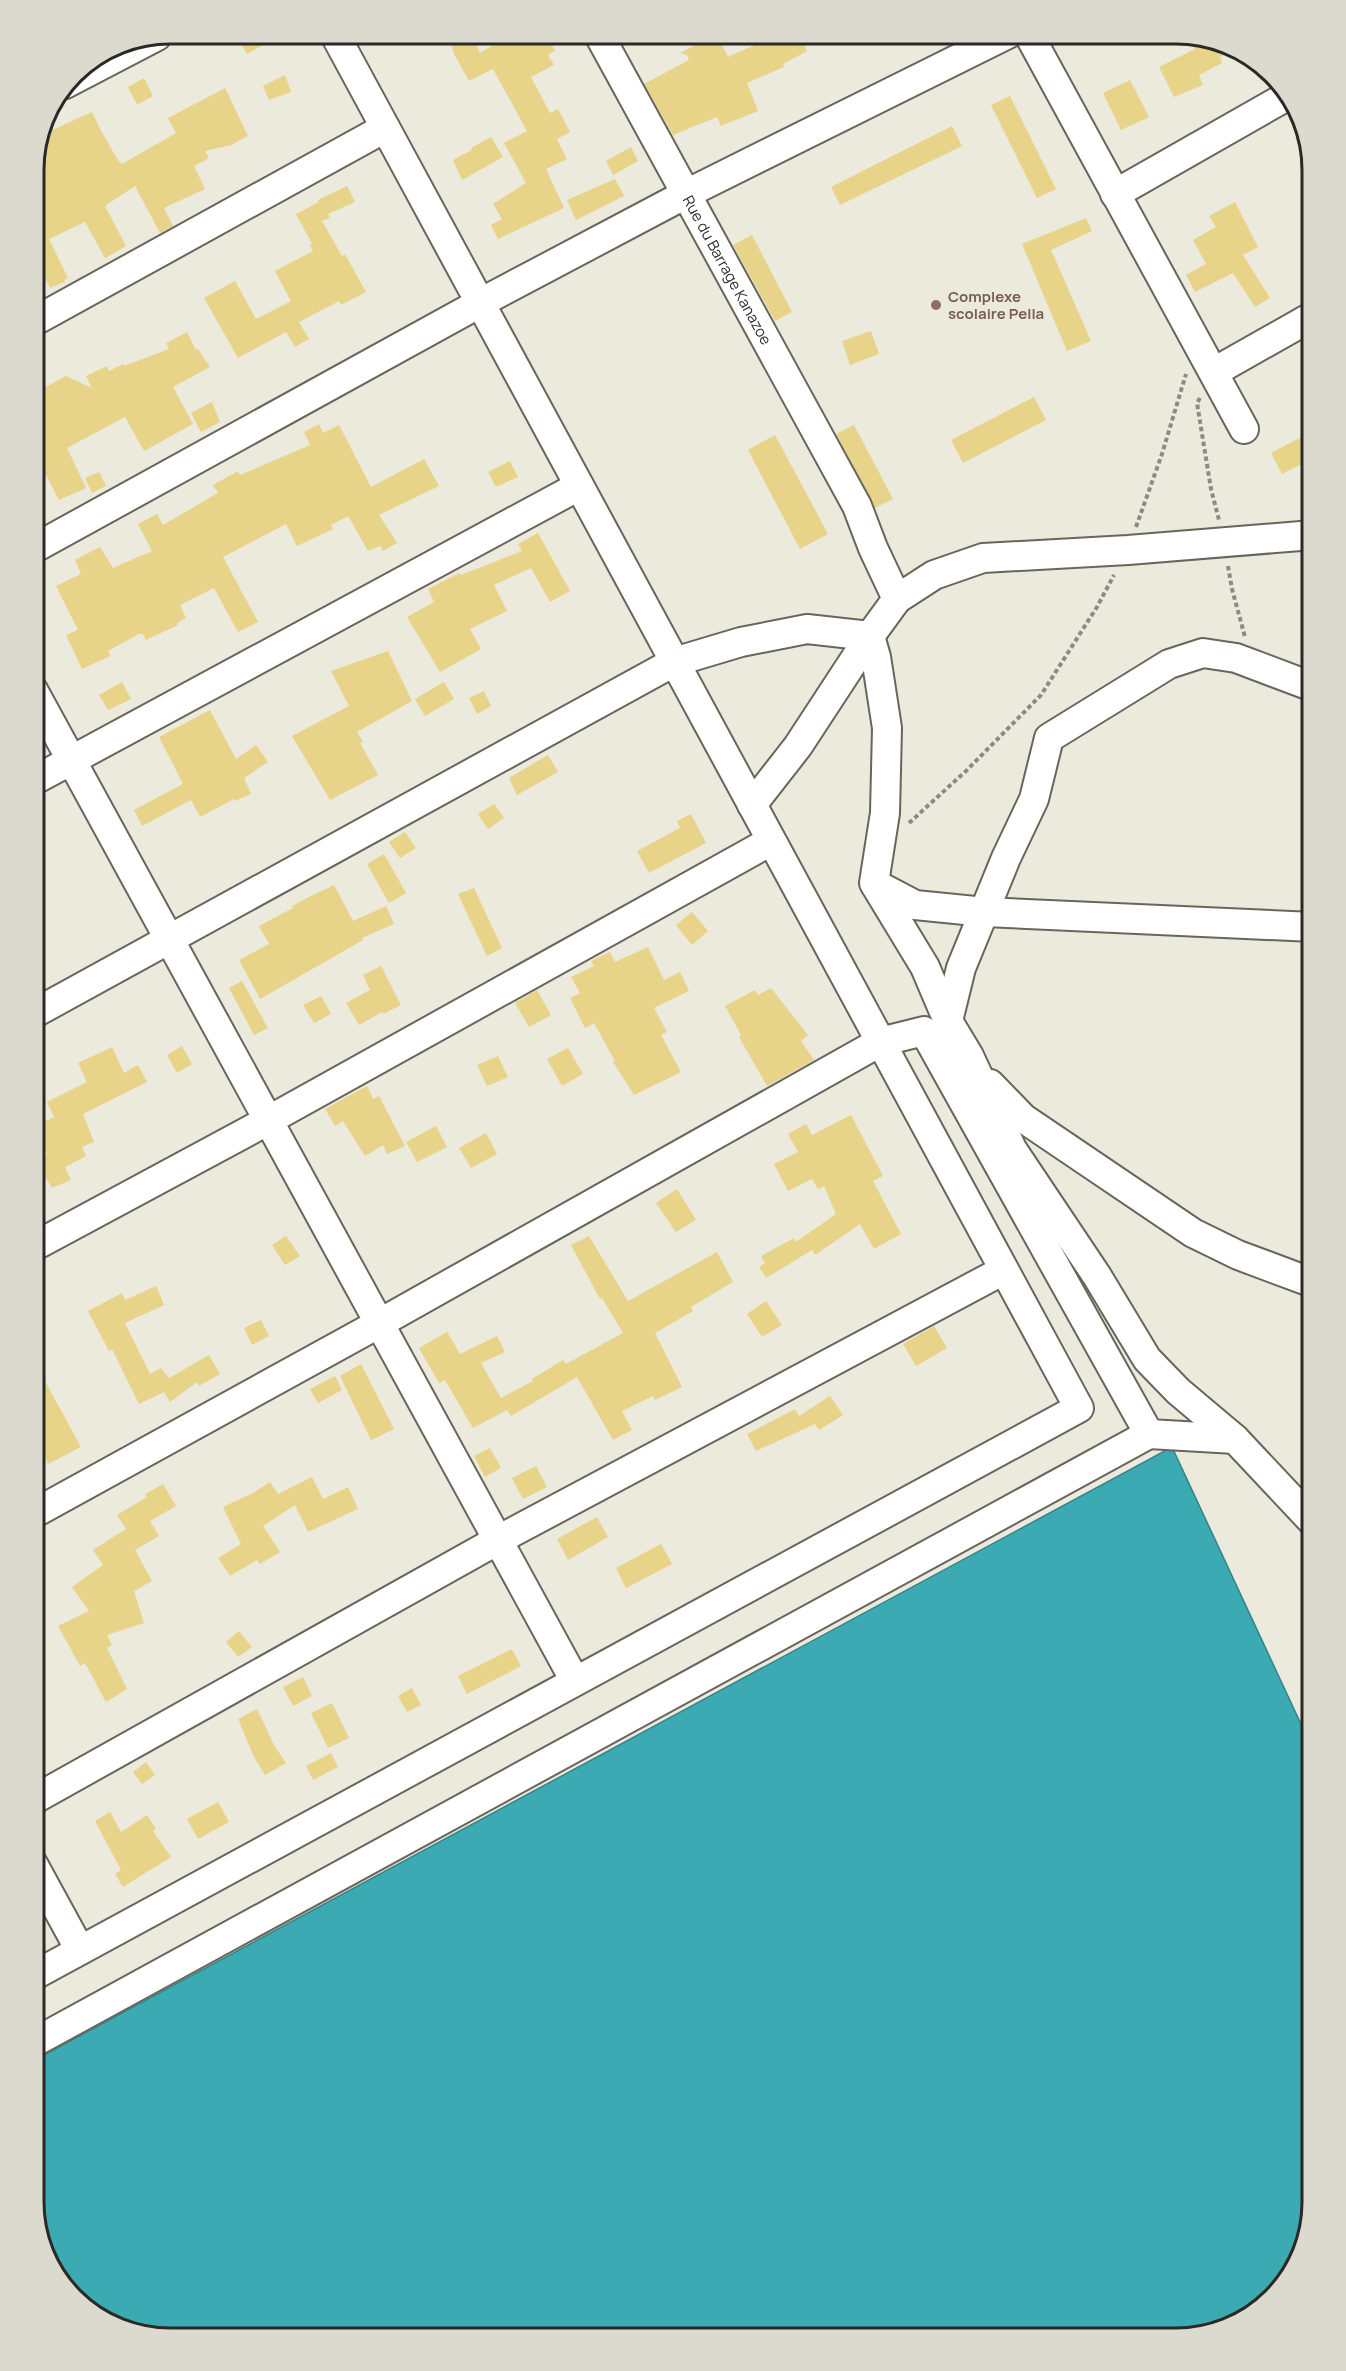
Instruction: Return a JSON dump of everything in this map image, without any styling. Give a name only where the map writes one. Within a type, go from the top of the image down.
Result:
[{"type":"street","points":[[44,1970],[1079,1408],[340,44]]},
{"type":"street","name":"Rue du Barrage Kanazoe","points":[[604,44],[857,506],[873,548],[897,599]]},
{"type":"street","points":[[44,543],[480,303],[686,194],[988,44]]},
{"type":"street","points":[[1034,44],[1244,429]]},
{"type":"street","points":[[94,69],[131,49]]},
{"type":"street","points":[[1115,194],[1281,99]]},
{"type":"street","points":[[44,316],[385,128]]},
{"type":"street","points":[[1214,372],[1303,322]]},
{"type":"street","points":[[44,775],[579,486]]},
{"type":"street","points":[[752,805],[798,746],[897,599],[934,575],[983,558],[1128,550],[1303,536]]},
{"type":"street","points":[[44,1008],[674,662],[741,642],[807,630],[870,636]]},
{"type":"street","points":[[870,636],[876,657],[887,728],[885,813],[873,883],[925,967],[948,1021],[969,1056],[1012,1149],[1097,1276],[1147,1359],[1178,1391],[1234,1438],[1303,1511]]},
{"type":"street","points":[[948,1021],[961,968],[1006,858],[1034,799],[1049,738],[1169,664],[1203,653],[1236,658],[1303,683]]},
{"type":"street","points":[[44,710],[575,1682]]},
{"type":"street","points":[[44,1240],[269,1120],[771,841]]},
{"type":"street","points":[[873,883],[915,905],[985,912],[1303,927]]},
{"type":"street","points":[[44,1508],[380,1323],[880,1042],[924,1031],[1149,1434]]},
{"type":"street","points":[[969,1056],[993,1087],[1023,1118],[1131,1192],[1193,1233],[1238,1255],[1303,1279]]},
{"type":"street","points":[[44,1794],[498,1540],[1004,1270]]},
{"type":"street","points":[[44,2037],[1149,1434],[1234,1438]]},
{"type":"street","points":[[44,1884],[80,1950]]},
{"type":"path","points":[[879,850],[967,770],[1041,695],[1097,607],[1128,550],[1162,454],[1196,339]]},
{"type":"path","points":[[1214,372],[1197,402],[1211,489],[1225,541],[1232,589],[1245,638],[1251,645]]},
{"type":"water","points":[[1172,1447],[1303,1729],[1303,2202],[1300,2226],[1290,2257],[1271,2285],[1247,2306],[1217,2321],[1177,2328],[161,2327],[145,2325],[114,2315],[86,2296],[65,2272],[53,2250],[45,2218],[44,2202],[44,2055]]},
{"type":"building","points":[[241,44],[260,44],[261,46],[247,54]]},
{"type":"building","points":[[451,44],[475,44],[480,53],[495,44],[551,44],[555,51],[548,55],[554,65],[531,77],[550,113],[558,109],[570,132],[557,139],[567,159],[546,169],[564,208],[498,239],[491,225],[502,219],[493,204],[526,183],[504,143],[527,131],[493,69],[469,81]]},
{"type":"building","points":[[698,44],[722,44],[728,57],[757,44],[806,44],[804,45],[807,51],[783,64],[784,67],[747,83],[758,111],[721,126],[717,117],[673,135],[644,84],[689,60],[687,55],[680,53]]},
{"type":"building","points":[[1193,45],[1227,54],[1220,57],[1222,63],[1199,75],[1203,85],[1174,97],[1159,67],[1195,49]]},
{"type":"building","points":[[285,75],[291,92],[269,100],[263,86]]},
{"type":"building","points":[[144,78],[153,96],[137,105],[128,87]]},
{"type":"building","points":[[1130,80],[1149,117],[1121,130],[1103,93]]},
{"type":"building","points":[[225,88],[248,136],[231,145],[205,151],[209,158],[194,166],[205,189],[164,208],[173,226],[160,233],[135,186],[105,206],[126,246],[105,258],[85,222],[49,239],[68,278],[64,280],[65,282],[50,288],[44,276],[44,161],[50,131],[92,112],[122,164],[176,133],[168,118]]},
{"type":"building","points":[[1010,96],[1056,189],[1037,198],[991,105]]},
{"type":"building","points":[[952,126],[962,146],[840,205],[831,187]]},
{"type":"building","points":[[491,137],[503,157],[462,180],[453,160]]},
{"type":"building","points":[[631,147],[638,161],[613,175],[606,161]]},
{"type":"building","points":[[615,179],[624,196],[576,220],[567,200]]},
{"type":"building","points":[[347,186],[355,202],[328,214],[330,218],[322,221],[342,256],[345,254],[366,292],[341,305],[339,301],[299,322],[309,339],[295,347],[286,332],[238,358],[204,298],[235,281],[256,319],[291,301],[275,271],[313,251],[310,245],[312,244],[296,214]]},
{"type":"building","points":[[1235,202],[1258,247],[1243,255],[1270,298],[1255,307],[1233,273],[1195,292],[1186,275],[1206,264],[1193,240],[1216,227],[1209,216]]},
{"type":"building","points":[[1086,218],[1092,231],[1051,250],[1091,341],[1067,351],[1022,244]]},
{"type":"building","points":[[752,235],[792,312],[775,321],[733,245]]},
{"type":"building","points":[[871,331],[879,354],[850,365],[842,341]]},
{"type":"building","points":[[187,332],[196,350],[198,349],[210,367],[173,387],[193,424],[144,451],[125,417],[67,448],[86,488],[59,500],[46,475],[44,476],[44,388],[66,376],[92,388],[86,376],[107,366],[109,371],[169,349],[166,343]]},
{"type":"building","points":[[1034,397],[1046,420],[963,463],[951,440]]},
{"type":"building","points":[[212,402],[220,422],[201,432],[191,413]]},
{"type":"building","points":[[319,424],[323,433],[339,425],[371,487],[424,459],[439,486],[379,515],[397,543],[383,551],[380,546],[368,551],[348,516],[331,525],[333,529],[297,546],[286,524],[223,557],[258,622],[238,632],[214,588],[180,605],[186,618],[177,623],[178,625],[146,640],[143,634],[139,634],[108,651],[110,656],[82,669],[66,635],[78,630],[56,586],[81,574],[75,560],[100,547],[113,568],[152,551],[138,524],[157,514],[163,525],[218,493],[213,485],[238,471],[240,475],[310,445],[304,432]]},
{"type":"building","points":[[854,425],[893,499],[875,508],[836,434]]},
{"type":"building","points":[[775,435],[828,534],[800,549],[748,450]]},
{"type":"building","points":[[1303,436],[1303,463],[1282,474],[1271,453]]},
{"type":"building","points":[[510,461],[518,477],[496,487],[488,472]]},
{"type":"building","points":[[99,472],[106,486],[92,493],[85,478]]},
{"type":"building","points":[[538,533],[570,591],[550,602],[531,568],[494,585],[507,611],[470,629],[481,649],[440,672],[407,617],[434,602],[428,589],[459,573],[461,575],[522,551],[518,544]]},
{"type":"building","points":[[388,651],[412,701],[357,732],[363,742],[360,743],[378,775],[330,800],[292,736],[349,706],[331,671]]},
{"type":"building","points":[[122,682],[131,699],[108,710],[99,695]]},
{"type":"building","points":[[444,682],[454,699],[425,716],[415,699]]},
{"type":"building","points":[[484,691],[491,706],[477,714],[469,698]]},
{"type":"building","points":[[210,710],[236,759],[256,745],[268,762],[244,778],[251,794],[235,801],[234,799],[200,817],[191,800],[142,826],[134,810],[183,784],[159,737]]},
{"type":"building","points":[[548,755],[558,772],[517,795],[509,778]]},
{"type":"building","points":[[494,804],[504,818],[488,829],[478,814]]},
{"type":"building","points":[[691,814],[706,843],[649,873],[637,851],[680,828],[677,821]]},
{"type":"building","points":[[405,832],[416,848],[400,858],[389,842]]},
{"type":"building","points":[[384,854],[406,893],[389,903],[367,864]]},
{"type":"building","points":[[334,885],[353,921],[386,906],[394,924],[362,938],[363,940],[260,999],[239,960],[269,944],[259,926]]},
{"type":"building","points":[[474,888],[502,948],[487,956],[458,894]]},
{"type":"building","points":[[692,912],[708,931],[692,945],[676,925]]},
{"type":"building","points":[[648,947],[664,980],[680,972],[689,991],[654,1008],[667,1032],[661,1035],[681,1072],[634,1095],[613,1062],[615,1061],[594,1023],[585,1028],[570,998],[580,993],[571,977],[594,966],[591,961],[610,952],[615,962]]},
{"type":"building","points":[[381,966],[401,1005],[383,1014],[382,1012],[359,1025],[346,1003],[370,990],[363,975]]},
{"type":"building","points":[[242,981],[268,1028],[254,1035],[229,988]]},
{"type":"building","points":[[771,988],[808,1035],[801,1041],[814,1060],[767,1086],[739,1037],[741,1035],[725,1006],[755,990],[758,995]]},
{"type":"building","points":[[537,990],[551,1015],[529,1027],[515,1003]]},
{"type":"building","points":[[321,996],[331,1014],[314,1023],[303,1005]]},
{"type":"building","points":[[182,1046],[192,1064],[177,1073],[167,1055]]},
{"type":"building","points":[[112,1047],[124,1073],[138,1065],[147,1082],[83,1114],[94,1142],[82,1147],[86,1156],[65,1167],[71,1180],[52,1188],[44,1175],[44,1157],[47,1155],[44,1149],[44,1122],[54,1117],[47,1102],[87,1082],[78,1063]]},
{"type":"building","points":[[568,1048],[583,1074],[562,1086],[547,1059]]},
{"type":"building","points":[[498,1056],[508,1077],[487,1086],[477,1065]]},
{"type":"building","points":[[367,1086],[373,1099],[379,1096],[405,1146],[387,1154],[383,1145],[365,1156],[343,1121],[335,1126],[325,1109]]},
{"type":"building","points":[[851,1115],[883,1176],[873,1181],[901,1234],[874,1249],[860,1224],[815,1255],[812,1250],[766,1278],[759,1267],[765,1263],[761,1256],[794,1238],[796,1242],[836,1214],[824,1186],[818,1189],[812,1179],[788,1191],[774,1164],[798,1152],[788,1134],[806,1124],[812,1135]]},
{"type":"building","points":[[436,1126],[447,1147],[417,1162],[406,1142]]},
{"type":"building","points":[[486,1133],[497,1154],[471,1168],[459,1148]]},
{"type":"building","points":[[677,1189],[696,1220],[676,1232],[656,1203]]},
{"type":"building","points":[[286,1236],[300,1256],[285,1265],[272,1245]]},
{"type":"building","points":[[589,1236],[628,1301],[717,1252],[733,1282],[691,1307],[693,1311],[655,1333],[682,1387],[655,1400],[653,1396],[622,1411],[632,1430],[613,1440],[577,1377],[511,1416],[507,1410],[473,1428],[445,1380],[439,1383],[419,1348],[447,1332],[460,1354],[497,1336],[505,1352],[481,1363],[506,1407],[501,1398],[533,1381],[532,1379],[563,1360],[566,1364],[623,1333],[602,1298],[600,1299],[571,1245]]},
{"type":"building","points":[[156,1286],[164,1305],[125,1323],[150,1374],[161,1368],[169,1378],[209,1355],[220,1374],[199,1386],[197,1382],[170,1402],[164,1392],[139,1404],[112,1349],[109,1351],[88,1311],[122,1293],[125,1300]]},
{"type":"building","points":[[766,1301],[782,1325],[762,1337],[747,1314]]},
{"type":"building","points":[[261,1320],[269,1336],[252,1345],[244,1328]]},
{"type":"building","points":[[934,1326],[947,1348],[916,1366],[903,1344]]},
{"type":"building","points":[[361,1364],[394,1429],[371,1440],[340,1376]]},
{"type":"building","points":[[335,1376],[342,1390],[318,1403],[310,1389]]},
{"type":"building","points":[[44,1379],[81,1447],[48,1464],[44,1456]]},
{"type":"building","points":[[830,1396],[843,1415],[819,1430],[815,1424],[756,1451],[747,1434],[795,1409],[799,1416]]},
{"type":"building","points":[[490,1448],[501,1468],[485,1477],[474,1456]]},
{"type":"building","points":[[536,1466],[547,1487],[523,1499],[512,1478]]},
{"type":"building","points":[[312,1477],[323,1499],[348,1487],[358,1509],[308,1532],[295,1505],[263,1526],[280,1552],[260,1564],[257,1560],[230,1576],[218,1558],[241,1544],[223,1507],[270,1482],[278,1494]]},
{"type":"building","points":[[163,1484],[176,1506],[150,1521],[159,1536],[135,1550],[152,1581],[134,1591],[144,1623],[107,1635],[112,1645],[107,1648],[127,1689],[106,1702],[85,1663],[80,1666],[58,1626],[89,1611],[72,1587],[103,1565],[93,1550],[126,1529],[117,1515],[147,1497],[145,1494]]},
{"type":"building","points":[[597,1517],[608,1537],[568,1560],[557,1539]]},
{"type":"building","points":[[661,1544],[672,1564],[626,1588],[616,1568]]},
{"type":"building","points":[[239,1631],[252,1647],[238,1657],[226,1642]]},
{"type":"building","points":[[512,1649],[521,1666],[467,1694],[458,1676]]},
{"type":"building","points":[[303,1677],[312,1696],[293,1706],[283,1687]]},
{"type":"building","points":[[412,1688],[421,1705],[407,1712],[398,1696]]},
{"type":"building","points":[[332,1703],[349,1738],[328,1748],[311,1713]]},
{"type":"building","points":[[257,1709],[274,1745],[286,1763],[265,1775],[254,1757],[238,1719]]},
{"type":"building","points":[[331,1753],[338,1767],[313,1780],[306,1766]]},
{"type":"building","points":[[146,1762],[155,1775],[142,1784],[133,1772]]},
{"type":"building","points":[[218,1802],[229,1822],[198,1839],[187,1819]]},
{"type":"building","points":[[110,1812],[121,1832],[147,1815],[156,1829],[153,1831],[171,1857],[123,1887],[115,1874],[121,1870],[95,1821]]},
{"type":"place","name":"Complexe scolaire Pella","points":[[936,305]]}]
